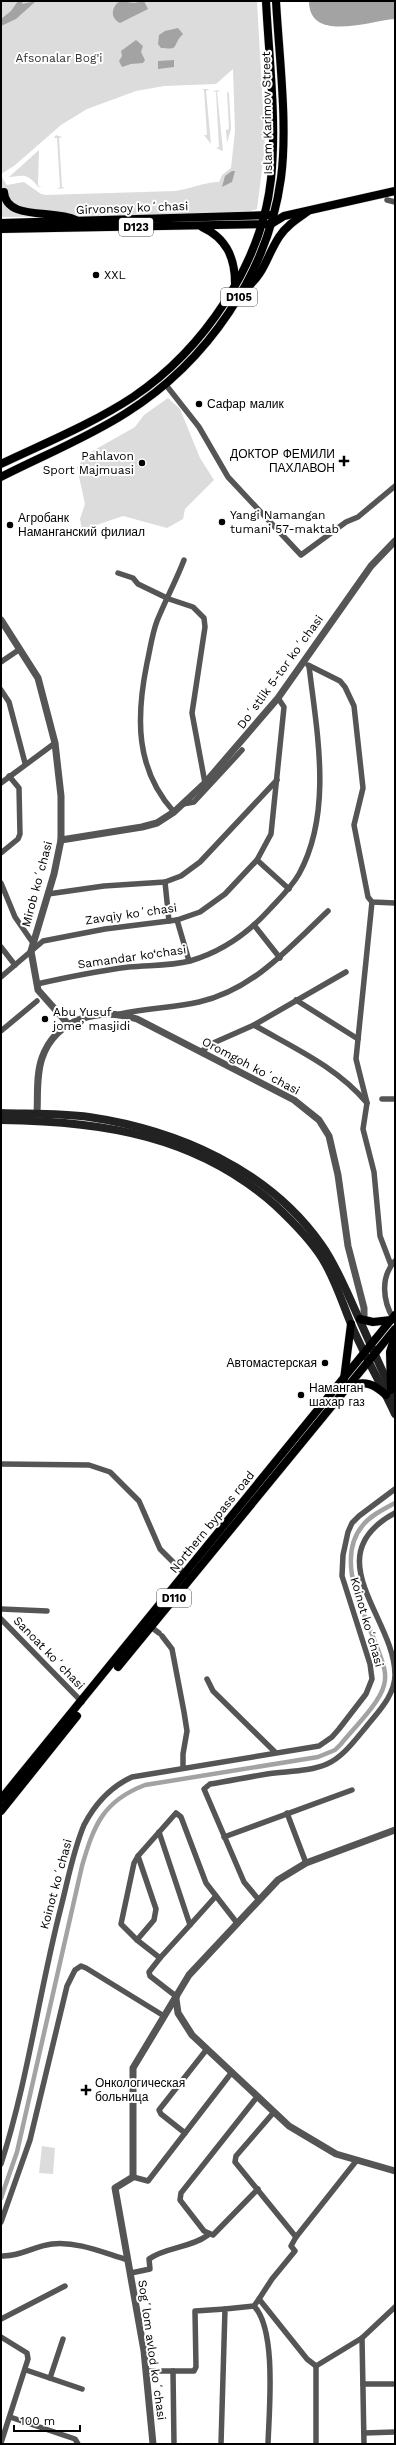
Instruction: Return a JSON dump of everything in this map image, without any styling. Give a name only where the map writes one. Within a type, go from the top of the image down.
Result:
[{"type":"main road","name":"Islam Karimov Street","points":[[1,464],[110,411],[142,391],[166,372],[192,347],[211,323],[234,286],[263,220],[271,179],[272,134],[266,1]]},
{"type":"main road","name":"Islam Karimov Street","points":[[1,477],[125,414],[166,385],[203,347],[242,292],[256,265],[271,224],[281,177],[282,146],[278,3]]},
{"type":"main road","name":"D123","points":[[263,220],[274,215],[284,216],[395,191]]},
{"type":"main road","points":[[4,192],[9,206],[15,210],[63,215],[78,222]]},
{"type":"main road","points":[[242,292],[260,276],[279,237],[287,227],[311,210]]},
{"type":"main road","name":"D123","points":[[271,224],[284,216]]},
{"type":"main road","name":"Girvonsoy koʻchasi","points":[[1,229],[199,226],[263,220]]},
{"type":"main road","name":"Girvonsoy koʻchasi","points":[[1,223],[263,220],[271,224]]},
{"type":"main road","points":[[199,226],[213,233],[226,246],[233,263],[234,286]]},
{"type":"main road","points":[[53,439],[57,448]]},
{"type":"main road","points":[[1,1113],[37,1113],[87,1117],[145,1128],[180,1140],[228,1162],[275,1195],[308,1228],[330,1258],[344,1293],[351,1324],[370,1361],[389,1393],[395,1399]]},
{"type":"main road","points":[[1,1120],[73,1123],[124,1130],[157,1139],[220,1166],[266,1197],[304,1234],[323,1259],[360,1319],[375,1354],[395,1414]]},
{"type":"main road","points":[[360,1319],[373,1322],[393,1318]]},
{"type":"main road","name":"Northern bypass road","points":[[1,1810],[36,1761],[82,1702],[346,1383],[365,1352],[393,1318]]},
{"type":"main road","points":[[351,1324],[346,1383],[365,1382],[389,1393]]},
{"type":"main road","name":"Northern bypass road","points":[[346,1383],[370,1361],[395,1329]]},
{"type":"main road","points":[[389,1393],[390,1352],[395,1336]]},
{"type":"main road","name":"Northern bypass road","points":[[1,1799],[36,1761],[151,1627],[187,1576]]},
{"type":"street","points":[[387,200],[395,202]]},
{"type":"street","points":[[166,385],[199,427],[228,476],[301,555],[346,522],[358,516],[395,486]]},
{"type":"street","name":"Doʻstlik 5-tor koʻchasi","points":[[61,840],[142,827],[157,823],[174,812],[205,784],[306,664],[371,566],[395,541]]},
{"type":"street","points":[[174,812],[163,800],[147,772],[139,717],[141,695],[156,622],[169,599],[184,560]]},
{"type":"street","points":[[118,572],[133,578],[138,584],[169,599],[193,607],[204,618],[192,713],[205,784]]},
{"type":"street","name":"Mirob koʻchasi","points":[[1,620],[38,678],[55,743],[61,796],[61,840],[48,894],[32,943],[31,951],[37,984],[42,996],[68,1025]]},
{"type":"street","points":[[1,662],[20,649]]},
{"type":"street","points":[[306,664],[340,682],[345,687],[354,706],[363,788],[354,825],[358,854],[368,897],[372,902],[356,1066],[367,1103],[363,1129],[374,1172],[380,1236],[393,1263],[386,1273],[384,1294],[386,1305],[393,1318]]},
{"type":"street","name":"Samandar ko‘chasi","points":[[37,984],[102,970],[189,961],[225,946],[254,925],[289,889],[299,874],[310,849],[318,804],[320,765],[306,664]]},
{"type":"street","points":[[1,690],[9,702],[25,763]]},
{"type":"street","name":"Zavqiy koʻchasi","points":[[1,977],[43,941],[58,937],[177,920],[211,906],[257,860],[271,834],[275,809],[284,707],[278,698]]},
{"type":"street","points":[[1,783],[25,763],[55,743]]},
{"type":"street","points":[[182,804],[194,802],[242,750]]},
{"type":"street","points":[[1,853],[18,839],[20,834],[18,788],[10,776]]},
{"type":"street","points":[[48,894],[124,884],[165,882],[181,876],[200,862],[277,780]]},
{"type":"street","points":[[257,860],[289,889]]},
{"type":"street","points":[[165,882],[169,921]]},
{"type":"street","points":[[1,883],[15,917],[32,943]]},
{"type":"street","points":[[372,902],[395,903]]},
{"type":"street","points":[[120,1014],[152,1007],[200,1002],[214,998],[250,980],[280,958],[328,911]]},
{"type":"street","points":[[177,920],[189,961]]},
{"type":"street","points":[[254,925],[280,958]]},
{"type":"street","points":[[1,947],[15,964]]},
{"type":"street","points":[[202,1052],[212,1044],[254,1025],[346,972]]},
{"type":"street","points":[[296,1000],[358,1039]]},
{"type":"street","points":[[1,1031],[37,1001]]},
{"type":"street","name":"Oromgoh koʻchasi","points":[[37,1113],[38,1086],[42,1058],[50,1044],[68,1025],[80,1017],[108,1013],[120,1014],[136,1019],[294,1100],[308,1109],[325,1127],[334,1152],[348,1246],[364,1308],[364,1316],[360,1319]]},
{"type":"street","points":[[254,1025],[327,1066],[358,1092],[367,1103]]},
{"type":"street","points":[[382,1099],[395,1099]]},
{"type":"street","points":[[1,1464],[89,1465],[110,1472],[139,1501],[160,1548],[187,1576]]},
{"type":"street","name":"Koinot koʻchasi","points":[[1,2164],[14,2120],[52,1942],[85,1825],[107,1793],[123,1781],[138,1776],[275,1752],[319,1746],[326,1742],[339,1729],[370,1687],[372,1679],[370,1664],[345,1587],[342,1564],[352,1523],[370,1506],[395,1489]]},
{"type":"street","points":[[259,1900],[246,1886],[205,1795],[204,1789],[207,1786],[265,1774],[314,1768],[333,1761],[358,1735],[388,1697],[394,1682],[393,1664],[362,1581],[360,1560],[363,1544],[370,1532],[395,1513]]},
{"type":"street","name":"Sanoat koʻchasi","points":[[1,1609],[47,1611]]},
{"type":"street","name":"Sanoat koʻchasi","points":[[1,1619],[82,1702]]},
{"type":"street","points":[[151,1627],[160,1634],[172,1649],[187,1730],[183,1754],[183,1768]]},
{"type":"street","points":[[207,1679],[213,1690],[275,1752]]},
{"type":"street","points":[[224,1838],[287,1813],[352,1790]]},
{"type":"street","points":[[287,1813],[306,1863]]},
{"type":"street","points":[[160,1958],[137,1940],[121,1924],[134,1863],[138,1856],[175,1814],[179,1814],[202,1875],[237,1923]]},
{"type":"street","points":[[395,1830],[306,1863],[278,1880],[193,1970],[183,1983],[175,2003],[178,2013],[192,2035],[289,2126],[336,2154],[395,2171]]},
{"type":"street","points":[[159,1832],[190,1925]]},
{"type":"street","points":[[137,1940],[154,1920],[156,1909],[138,1856]]},
{"type":"street","points":[[177,1997],[149,1974],[160,1958],[216,1896]]},
{"type":"street","points":[[1,2222],[30,2140],[67,1986],[77,1968],[81,1966],[86,1968],[164,2016]]},
{"type":"street","points":[[177,1997],[133,2068],[133,2177],[148,2181],[232,2072]]},
{"type":"street","points":[[185,2132],[161,2114],[159,2110],[206,2049]]},
{"type":"street","points":[[257,2097],[181,2193],[180,2200],[208,2234],[213,2236],[258,2189]]},
{"type":"street","points":[[274,2112],[235,2159],[236,2164],[296,2237]]},
{"type":"street","points":[[146,2371],[192,2372],[196,2370],[195,2311],[254,2306],[272,2279],[295,2251],[291,2246],[296,2237],[357,2160]]},
{"type":"street","name":"Sogʻlom avlod koʻchasi","points":[[133,2177],[115,2188],[131,2274],[146,2371],[153,2444]]},
{"type":"street","points":[[131,2274],[150,2269],[149,2258],[153,2255],[175,2250],[208,2234]]},
{"type":"street","points":[[1,2256],[22,2254],[57,2244],[79,2246],[128,2260]]},
{"type":"street","points":[[1,2319],[65,2286]]},
{"type":"street","points":[[259,2299],[307,2359],[316,2366]]},
{"type":"street","points":[[254,2306],[260,2313],[269,2346],[268,2444]]},
{"type":"street","points":[[316,2366],[362,2338],[395,2306]]},
{"type":"street","points":[[221,2444],[225,2309]]},
{"type":"street","points":[[1,2337],[27,2353],[26,2370],[1,2443]]},
{"type":"street","points":[[362,2338],[364,2444]]},
{"type":"street","points":[[50,2378],[63,2339]]},
{"type":"street","points":[[316,2366],[316,2444]]},
{"type":"street","points":[[26,2370],[82,2389]]},
{"type":"street","points":[[174,2371],[174,2444]]},
{"type":"street","points":[[363,2384],[395,2384]]},
{"type":"street","points":[[10,2417],[75,2439],[78,2444]]},
{"type":"street","points":[[364,2433],[395,2432]]},
{"type":"green space","name":"Afsonalar Bog'i","points":[[1,1],[257,1],[265,146],[257,209],[240,214],[1,217],[1,176],[7,185],[24,182],[41,194],[46,195],[175,191],[208,183],[219,182],[222,175],[231,168],[235,131],[233,69],[216,84],[164,86],[136,91],[87,109],[61,125],[14,166],[1,174]]},
{"type":"green space","points":[[201,89],[209,89],[206,91],[211,144],[204,135],[207,135],[204,90]]},
{"type":"green space","points":[[220,90],[217,92],[223,151],[216,148],[219,147],[216,92],[213,91]]},
{"type":"green space","points":[[227,91],[229,94],[231,129],[227,143],[226,130],[229,129]]},
{"type":"green space","points":[[56,135],[62,137],[59,138],[62,187],[65,188],[57,189],[60,187],[57,138],[54,138]]},
{"type":"green space","points":[[39,150],[38,186],[42,187],[38,187],[31,179],[25,176],[9,177]]},
{"type":"green space","name":"Pahlavon Sport Majmuasi","points":[[168,398],[180,409],[200,458],[214,480],[185,509],[183,519],[167,528],[123,516],[82,530],[80,519],[85,504],[77,467],[89,453],[135,427],[144,415]]},
{"type":"green space","points":[[42,2146],[55,2148],[53,2174],[39,2173]]},
{"type":"shaded area","points":[[18,1],[23,1],[22,4],[36,1],[16,19],[1,26],[1,19],[11,11]]},
{"type":"shaded area","points":[[120,1],[134,3],[144,1],[148,9],[120,23],[113,15],[113,9]]},
{"type":"shaded area","points":[[309,1],[395,1],[395,19],[356,25],[329,26],[319,22],[312,14]]},
{"type":"shaded area","points":[[178,28],[183,34],[179,38],[174,48],[161,48],[158,44],[159,35],[165,31]]},
{"type":"shaded area","points":[[136,40],[143,46],[141,52],[145,60],[143,63],[131,64],[122,67],[119,61],[122,56],[121,51]]},
{"type":"shaded area","points":[[174,60],[174,67],[158,69],[158,61]]},
{"type":"shaded area","points":[[232,171],[235,171],[232,182],[222,187],[225,176]]},
{"type":"waterway","points":[[1,2198],[17,2152],[82,1866],[91,1838],[102,1816],[119,1799],[131,1791],[145,1785],[318,1757],[335,1750],[341,1744],[372,1708],[381,1692],[385,1680],[385,1670],[354,1586],[351,1569],[351,1553],[355,1539],[366,1521],[395,1503]]},
{"type":"place","name":"XXL","points":[[96,275]]},
{"type":"place","name":"Сафар малик","points":[[199,404]]},
{"type":"place","name":"ДОКТОР ФЕМИЛИ ПАХЛАВОН","points":[[344,461]]},
{"type":"place","name":"Pahlavon Sport Majmuasi","points":[[142,463]]},
{"type":"place","name":"Yangi Namangan tumani 57-maktab","points":[[222,522]]},
{"type":"place","name":"Агробанк Наманганский филиал","points":[[10,525]]},
{"type":"place","name":"Abu Yusuf jome’ masjidi","points":[[45,1019]]},
{"type":"place","name":"Автомастерская","points":[[325,1363]]},
{"type":"place","name":"Наманган шахар газ","points":[[301,1395]]},
{"type":"place","name":"Онкологическая больница","points":[[86,2090]]}]
